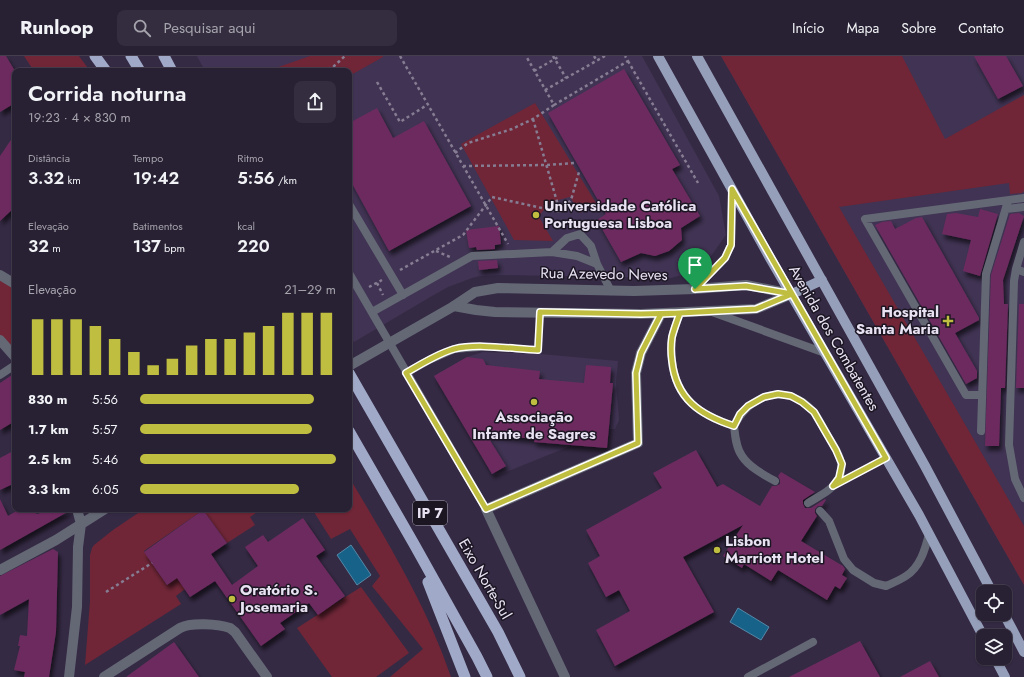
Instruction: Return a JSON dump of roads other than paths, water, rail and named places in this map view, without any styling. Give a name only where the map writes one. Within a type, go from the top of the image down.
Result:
[{"type":"highway","points":[[95,56],[104,68]]},
{"type":"highway","points":[[131,56],[138,68]]},
{"type":"highway","points":[[164,56],[170,68]]},
{"type":"highway","name":"Eixo Norte-Sul","points":[[352,378],[498,632],[520,677]]},
{"type":"highway","name":"IP 7","points":[[352,437],[414,544],[477,657],[486,677]]},
{"type":"highway","points":[[414,544],[465,677]]},
{"type":"highway","points":[[509,654],[525,677]]},
{"type":"main road","name":"Avenida dos Combatentes","points":[[658,56],[732,189],[929,534],[979,629]]},
{"type":"main road","name":"Avenida dos Combatentes","points":[[697,56],[928,472],[988,585]]},
{"type":"main road","points":[[792,294],[822,280]]},
{"type":"main road","points":[[1008,621],[1024,652]]},
{"type":"main road","points":[[998,665],[1005,677]]},
{"type":"street","points":[[0,275],[12,282]]},
{"type":"street","name":"Rua Azevedo Neves","points":[[352,364],[476,292],[498,288],[611,291],[746,286],[792,294]]},
{"type":"street","points":[[454,306],[495,312],[661,314],[756,309],[792,294]]},
{"type":"street","points":[[565,677],[486,509],[638,443],[636,373],[641,353],[661,314]]},
{"type":"street","points":[[0,340],[12,354]]},
{"type":"street","points":[[70,677],[76,615],[78,547],[81,524],[78,512]]},
{"type":"street","points":[[0,570],[56,540],[100,512]]},
{"type":"street","points":[[104,677],[186,625],[230,628],[267,677]]},
{"type":"lane","points":[[695,289],[725,258],[731,245],[732,189]]},
{"type":"lane","points":[[1007,205],[1024,198]]},
{"type":"lane","points":[[981,431],[986,274],[1007,205]]},
{"type":"lane","points":[[982,395],[966,395],[865,219],[1007,205],[1024,206]]},
{"type":"lane","points":[[352,209],[403,295]]},
{"type":"lane","points":[[552,252],[567,238],[580,234],[592,246],[597,264],[611,291]]},
{"type":"lane","points":[[1024,242],[1016,269],[1012,303],[1009,445],[1015,479],[1024,498]]},
{"type":"lane","points":[[372,312],[472,256],[552,252],[577,256],[597,264]]},
{"type":"lane","points":[[1016,269],[1024,272]]},
{"type":"lane","points":[[352,278],[486,509]]},
{"type":"lane","points":[[711,312],[825,353]]},
{"type":"lane","points":[[680,313],[672,337],[671,355],[673,373],[679,389],[691,403],[707,415],[734,426]]},
{"type":"lane","points":[[406,373],[428,360],[454,349],[479,347]]},
{"type":"lane","points":[[0,375],[12,367]]},
{"type":"lane","points":[[775,481],[754,468],[742,456],[736,441],[734,426],[740,414],[748,406],[764,397],[778,394],[791,396],[802,402],[814,412],[836,450],[842,464],[839,478],[833,486],[808,503]]},
{"type":"lane","points":[[820,511],[829,521],[844,559],[853,570],[874,583],[886,586],[907,576],[916,568],[929,534]]},
{"type":"lane","points":[[748,677],[813,642]]},
{"type":"water","points":[[351,545],[371,575],[357,585],[337,555]]},
{"type":"water","points":[[738,608],[769,627],[761,640],[730,622]]},
{"type":"place","name":"Universidade Católica Portuguesa Lisboa","points":[[536,215]]},
{"type":"place","name":"Hospital Santa Maria","points":[[948,321]]},
{"type":"place","name":"Associação Infante de Sagres","points":[[534,402]]},
{"type":"place","name":"Lisbon Marriott Hotel","points":[[717,550]]},
{"type":"place","name":"Oratório S. Josemaria","points":[[232,599]]}]
